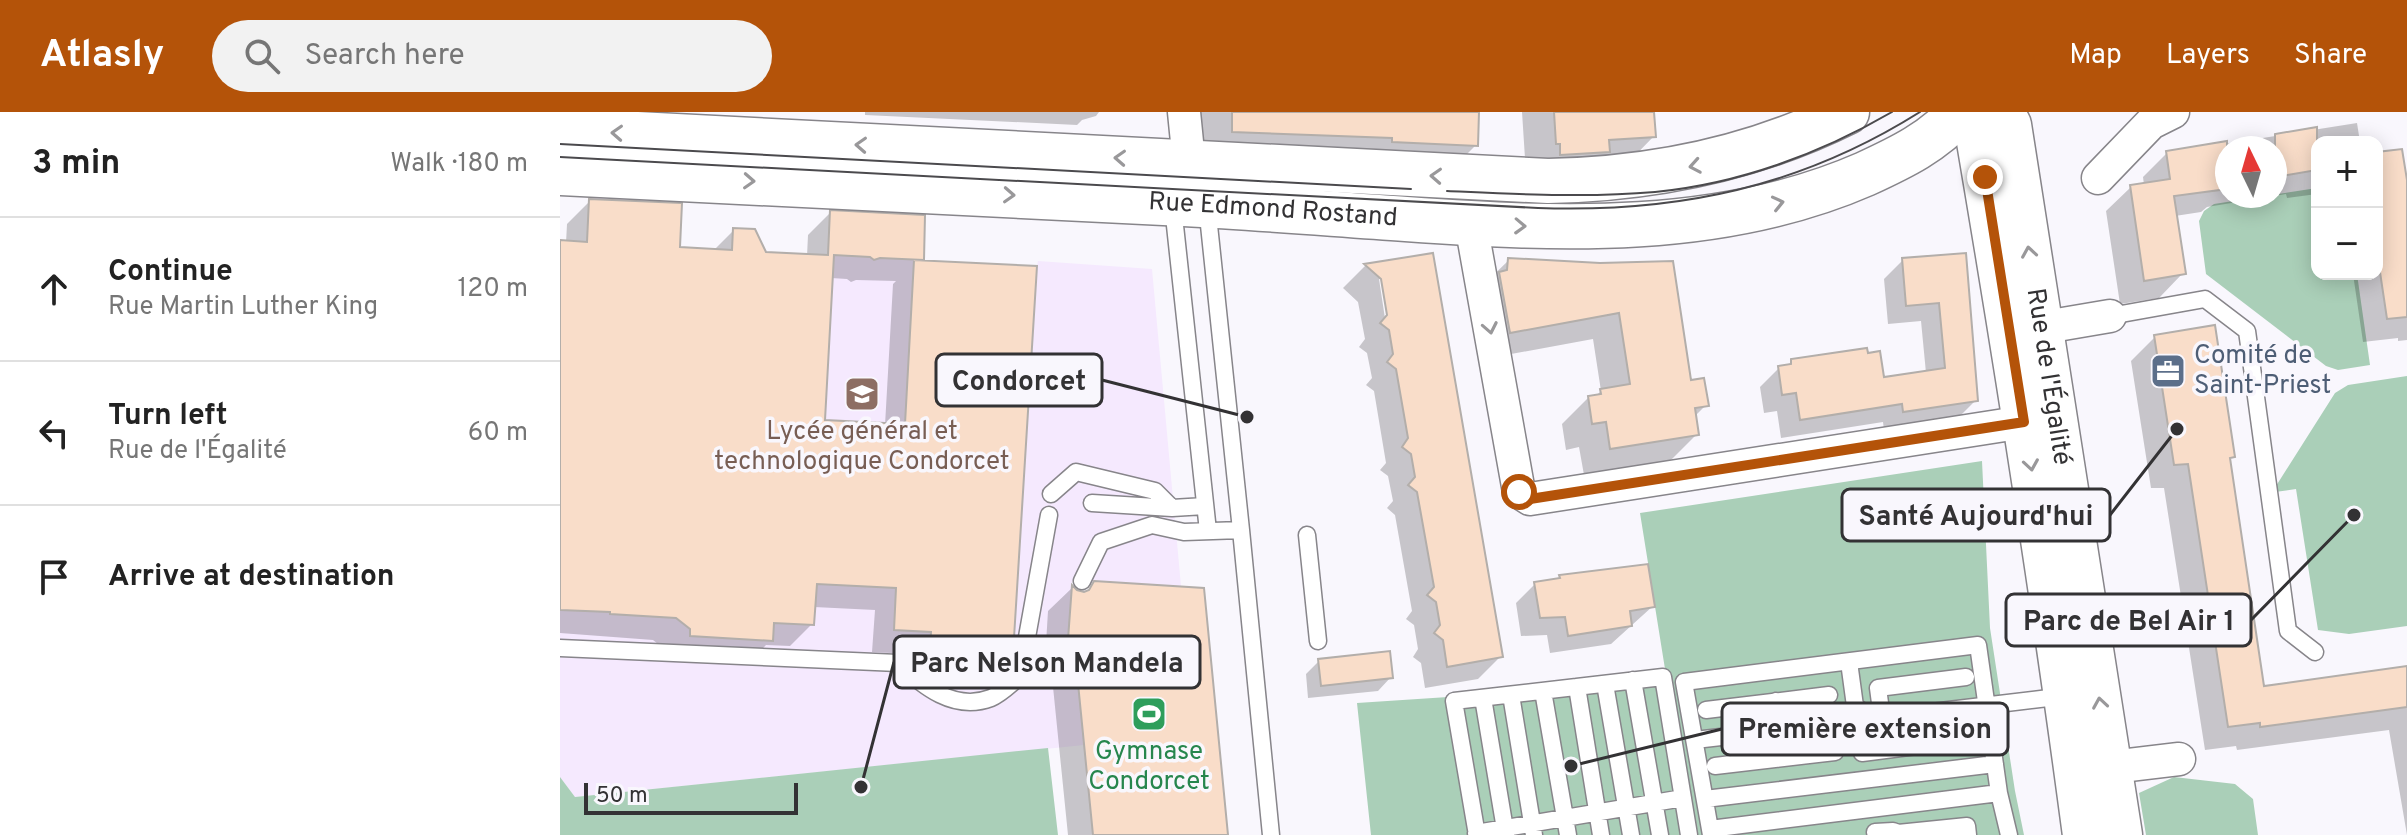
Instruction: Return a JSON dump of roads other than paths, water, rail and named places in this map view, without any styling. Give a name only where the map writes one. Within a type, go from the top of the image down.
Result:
[{"type":"main road","name":"Rue Edmond Rostand","points":[[560,130],[674,124],[1189,162],[1523,180],[1612,178],[1707,164],[1790,137],[1847,112]]},
{"type":"main road","name":"Rue Edmond Rostand","points":[[560,173],[1190,204],[1471,224],[1558,227],[1626,225],[1707,217],[1799,198],[1847,182],[1914,151],[1943,131],[1960,112]]},
{"type":"main road","name":"Rue de l'Égalité","points":[[1974,112],[2026,330],[2024,422],[2067,696],[2094,769]]},
{"type":"main road","name":"Rue de l'Égalité","points":[[2001,112],[2009,125],[2026,330],[2094,769],[2093,835]]},
{"type":"street","points":[[1184,112],[1189,162]]},
{"type":"street","points":[[2098,178],[2151,123],[2173,112]]},
{"type":"street","points":[[1471,224],[1519,492],[1530,499],[2024,422]]},
{"type":"street","points":[[2026,330],[2110,316]]},
{"type":"street","points":[[2094,769],[2179,759]]},
{"type":"lane","points":[[1190,204],[1208,531]]},
{"type":"lane","points":[[1190,204],[1241,530],[1271,835]]},
{"type":"lane","points":[[2110,316],[2205,299],[2247,331],[2288,631],[2315,652]]},
{"type":"lane","points":[[1051,494],[1076,472],[1155,491],[1172,508]]},
{"type":"lane","points":[[1092,503],[1172,508],[1205,506]]},
{"type":"lane","points":[[560,648],[898,663],[922,686],[963,704],[993,698],[1020,676],[1049,515]]},
{"type":"lane","points":[[1082,581],[1101,542],[1152,525],[1184,532],[1241,530]]},
{"type":"lane","points":[[1307,535],[1318,641]]},
{"type":"lane","points":[[1999,793],[1711,832],[1684,682],[1978,645],[1999,793],[2009,835]]},
{"type":"lane","points":[[1695,740],[1841,723],[1855,706],[1849,662]]},
{"type":"lane","points":[[1683,798],[1565,818],[1533,829],[1476,834],[1454,701],[1663,677],[1683,798],[1689,835]]},
{"type":"lane","points":[[1861,745],[1878,719],[1878,688],[1966,677]]},
{"type":"lane","points":[[1633,680],[1660,835]]},
{"type":"lane","points":[[1605,684],[1631,835]]},
{"type":"lane","points":[[1577,687],[1601,835]]},
{"type":"lane","points":[[1543,691],[1568,835]]},
{"type":"lane","points":[[1511,695],[1533,829]]},
{"type":"lane","points":[[1706,710],[1829,695]]},
{"type":"lane","points":[[1855,706],[1878,719],[2067,696]]},
{"type":"lane","points":[[1483,698],[1505,832]]},
{"type":"lane","points":[[1776,701],[1784,758]]},
{"type":"lane","points":[[1861,745],[1971,739],[1967,709]]},
{"type":"lane","points":[[1841,723],[1861,745],[1869,779]]},
{"type":"lane","points":[[1715,766],[1835,752]]},
{"type":"lane","points":[[1705,799],[1995,764]]},
{"type":"lane","points":[[1873,809],[1875,834],[1967,826],[1968,835]]},
{"type":"tram line","points":[[1447,191],[1603,195],[1686,188],[1778,165],[1836,141],[1892,112]]},
{"type":"tram line","points":[[560,157],[1538,208],[1590,208],[1689,200],[1784,177],[1875,138],[1920,112]]},
{"type":"tram line","points":[[560,144],[1411,189]]},
{"type":"place","name":"Comité de Saint-Priest","points":[[2168,371]]},
{"type":"place","name":"Lycée général et technologique Condorcet","points":[[862,394]]},
{"type":"place","name":"Condorcet","points":[[1247,417]]},
{"type":"place","name":"Santé Aujourd'hui","points":[[2177,429]]},
{"type":"place","name":"Parc de Bel Air 1","points":[[2354,515]]},
{"type":"place","name":"Gymnase Condorcet","points":[[1149,714]]},
{"type":"place","name":"Première extension","points":[[1571,766]]},
{"type":"place","name":"Parc Nelson Mandela","points":[[861,787]]}]
